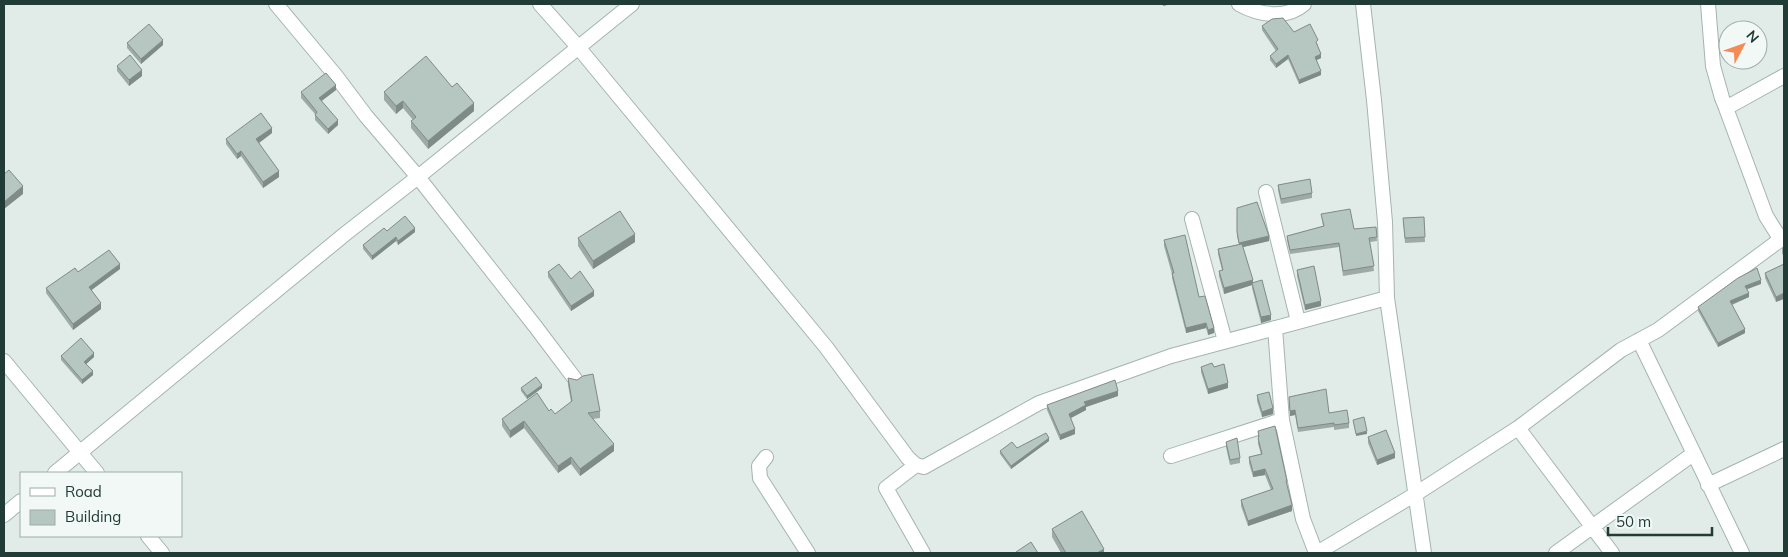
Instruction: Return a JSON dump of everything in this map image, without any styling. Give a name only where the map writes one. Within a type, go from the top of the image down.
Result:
[{"type":"street","points":[[276,4],[418,177],[535,326],[574,379]]},
{"type":"street","points":[[540,4],[578,47],[826,347],[908,458],[916,465],[924,466],[1039,403],[1171,356],[1387,298]]},
{"type":"street","points":[[56,472],[346,234],[632,4]]},
{"type":"street","points":[[1239,4],[1264,14],[1279,14],[1297,10],[1304,4]]},
{"type":"street","points":[[1362,4],[1373,91],[1385,222],[1387,298],[1414,495],[1424,553]]},
{"type":"street","points":[[1275,328],[1282,420],[1303,519],[1316,553],[1414,495],[1518,428],[1620,350],[1658,330],[1782,238],[1766,216],[1722,98],[1713,66],[1708,4]]},
{"type":"street","points":[[1726,108],[1784,76]]},
{"type":"street","points":[[1266,192],[1298,321]]},
{"type":"street","points":[[1192,219],[1225,341]]},
{"type":"street","points":[[1639,340],[1742,553]]},
{"type":"street","points":[[4,361],[95,472]]},
{"type":"street","points":[[1171,456],[1282,420]]},
{"type":"street","points":[[1518,428],[1612,553]]},
{"type":"street","points":[[1708,485],[1784,449]]},
{"type":"street","points":[[1556,553],[1693,454]]},
{"type":"street","points":[[766,457],[759,466],[760,478],[808,553]]},
{"type":"street","points":[[916,465],[886,488],[923,553]]},
{"type":"street","points":[[4,515],[20,502]]},
{"type":"street","points":[[149,537],[162,553]]},
{"type":"building","points":[[1283,18],[1294,32],[1310,24],[1318,40],[1316,42],[1321,54],[1315,57],[1321,71],[1299,80],[1288,55],[1276,64],[1270,56],[1278,49],[1262,26],[1272,19]]},
{"type":"building","points":[[149,24],[163,40],[141,59],[127,43]]},
{"type":"building","points":[[130,55],[142,70],[129,80],[117,66]]},
{"type":"building","points":[[426,56],[452,87],[457,83],[474,103],[428,141],[411,121],[416,117],[403,101],[396,106],[384,92]]},
{"type":"building","points":[[326,73],[336,85],[319,98],[338,120],[328,129],[315,115],[317,112],[301,92]]},
{"type":"building","points":[[261,113],[272,128],[256,139],[279,171],[263,182],[241,151],[237,154],[226,139]]},
{"type":"building","points":[[9,170],[23,186],[4,202],[4,174]]},
{"type":"building","points":[[1310,179],[1312,193],[1281,199],[1278,185]]},
{"type":"building","points":[[1257,202],[1269,236],[1239,243],[1237,208]]},
{"type":"building","points":[[1350,209],[1354,229],[1376,227],[1377,237],[1369,238],[1374,266],[1343,271],[1339,243],[1290,250],[1287,236],[1324,226],[1321,214]]},
{"type":"building","points":[[620,211],[635,234],[593,261],[578,238]]},
{"type":"building","points":[[405,216],[415,228],[398,241],[396,237],[372,256],[363,245],[384,228],[387,231]]},
{"type":"building","points":[[1424,217],[1425,237],[1405,238],[1403,218]]},
{"type":"building","points":[[1185,235],[1199,297],[1205,296],[1214,328],[1208,330],[1206,323],[1186,328],[1172,273],[1174,273],[1164,240]]},
{"type":"building","points":[[1242,244],[1253,280],[1224,288],[1219,271],[1223,270],[1218,249]]},
{"type":"building","points":[[109,250],[120,264],[89,287],[101,303],[73,324],[46,288],[75,268],[78,272]]},
{"type":"building","points":[[559,264],[571,279],[580,271],[594,291],[571,306],[548,272]]},
{"type":"building","points":[[1784,264],[1784,293],[1776,297],[1765,273]]},
{"type":"building","points":[[1314,266],[1321,301],[1305,305],[1297,270]]},
{"type":"building","points":[[1757,268],[1761,280],[1745,286],[1749,293],[1730,301],[1745,329],[1718,343],[1698,307],[1738,278]]},
{"type":"building","points":[[1262,280],[1271,315],[1261,317],[1252,283]]},
{"type":"building","points":[[81,338],[94,353],[84,362],[93,371],[82,380],[61,356]]},
{"type":"building","points":[[1212,363],[1214,367],[1224,364],[1228,383],[1208,389],[1201,367]]},
{"type":"building","points":[[593,374],[600,411],[588,413],[614,444],[580,469],[571,457],[558,466],[524,421],[510,431],[502,419],[537,393],[549,411],[551,409],[555,414],[572,401],[568,378],[577,380],[583,376]]},
{"type":"building","points":[[536,377],[542,385],[527,396],[521,388]]},
{"type":"building","points":[[1115,380],[1118,391],[1084,402],[1086,405],[1069,414],[1075,429],[1060,435],[1047,405]]},
{"type":"building","points":[[1326,389],[1329,413],[1347,410],[1349,423],[1298,428],[1295,410],[1290,411],[1289,397]]},
{"type":"building","points":[[1269,392],[1273,408],[1262,412],[1257,395]]},
{"type":"building","points":[[1364,417],[1367,431],[1356,434],[1353,420]]},
{"type":"building","points":[[1275,426],[1292,505],[1248,521],[1241,500],[1273,489],[1265,469],[1253,472],[1249,457],[1262,454],[1258,431]]},
{"type":"building","points":[[1386,430],[1395,453],[1377,460],[1368,437]]},
{"type":"building","points":[[1046,433],[1049,438],[1011,466],[1000,451],[1012,442],[1017,448]]},
{"type":"building","points":[[1237,438],[1240,458],[1230,460],[1226,442]]},
{"type":"building","points":[[1082,511],[1104,549],[1097,553],[1066,553],[1052,529]]},
{"type":"building","points":[[1031,542],[1038,553],[1016,552]]}]
